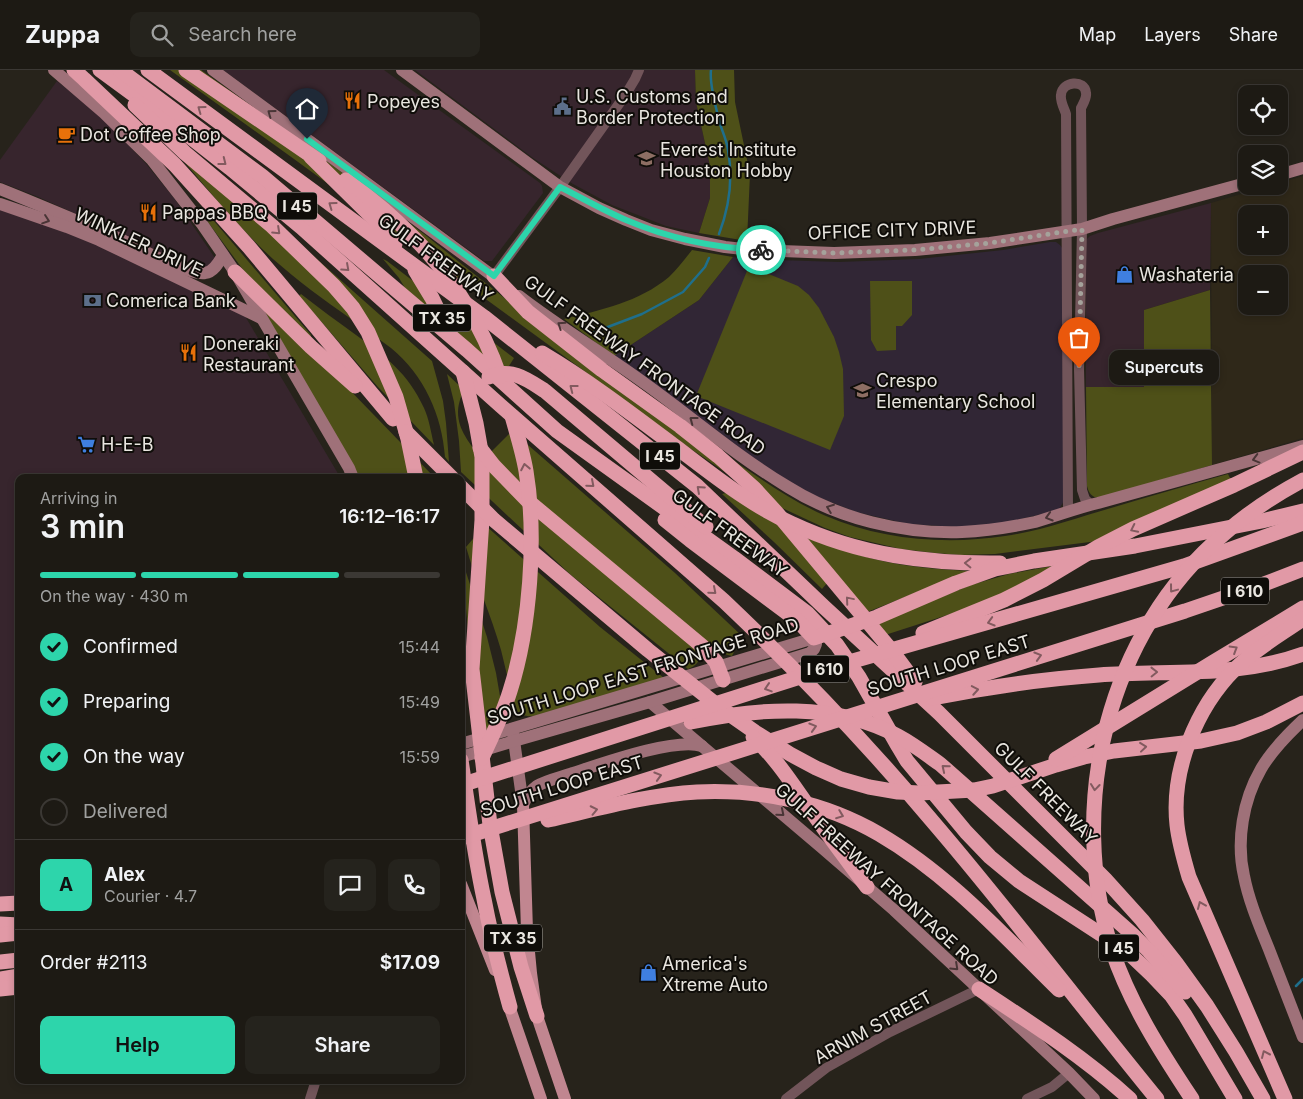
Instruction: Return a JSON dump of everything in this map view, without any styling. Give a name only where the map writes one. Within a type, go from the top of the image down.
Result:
[{"type":"highway","points":[[74,70],[175,165],[249,247],[393,419]]},
{"type":"highway","points":[[99,70],[185,153],[272,226],[334,286],[353,308],[368,332],[396,397],[408,439],[415,474]]},
{"type":"highway","name":"I 45","points":[[99,70],[175,125],[309,234],[758,633],[880,761],[940,830],[1157,1099]]},
{"type":"highway","name":"GULF FREEWAY","points":[[120,70],[262,176],[467,350],[557,431],[806,613],[837,644],[860,677],[907,761],[966,832],[990,857],[1019,881],[1102,935],[1133,957],[1152,975],[1171,995],[1185,1014],[1235,1099]]},
{"type":"highway","name":"GULF FREEWAY","points":[[148,70],[484,317],[698,486],[939,714],[1105,879],[1142,920],[1207,1006],[1236,1052],[1262,1099]]},
{"type":"highway","name":"TX 35","points":[[186,70],[312,156],[375,220],[400,250],[422,282],[440,314],[450,338],[468,387],[482,458],[482,520],[472,669],[486,796],[502,892],[515,946],[537,1016]]},
{"type":"highway","points":[[312,156],[394,218],[418,241],[447,277],[487,344],[504,390],[522,449],[530,496],[531,543],[529,586],[524,627],[510,692],[481,759],[465,784]]},
{"type":"highway","points":[[235,272],[311,347],[393,419],[448,474]]},
{"type":"highway","points":[[494,276],[528,312],[680,426],[754,488],[892,651],[939,714]]},
{"type":"highway","points":[[484,317],[549,356],[598,389],[723,483],[765,510],[792,524],[854,547],[913,559],[964,563],[1034,560],[1135,546],[1303,511]]},
{"type":"highway","points":[[721,674],[712,657],[702,646],[528,501],[494,466],[468,430],[464,416],[466,404],[472,392],[485,379],[495,374],[510,373],[526,378],[788,598]]},
{"type":"highway","points":[[557,431],[690,540],[798,622],[814,638],[877,616],[981,573],[1034,560]]},
{"type":"highway","points":[[825,670],[1004,600],[1133,529],[1234,485],[1303,452]]},
{"type":"highway","points":[[1192,1099],[1144,1024],[1112,950],[1102,912],[1096,874],[1094,808],[1098,768],[1120,684],[1132,655],[1162,603],[1188,570],[1224,534],[1267,501],[1303,480]]},
{"type":"highway","points":[[465,491],[494,520],[648,650],[722,709],[790,754],[816,768],[841,779],[869,787],[898,792],[920,793],[974,790],[994,786],[1074,760],[1114,751],[1220,737],[1252,728],[1303,703]]},
{"type":"highway","name":"SOUTH LOOP EAST","points":[[465,784],[825,670],[1184,566],[1303,523]]},
{"type":"highway","name":"SOUTH LOOP EAST","points":[[465,837],[1185,611],[1303,569]]},
{"type":"highway","points":[[1028,774],[1075,748],[1303,608]]},
{"type":"highway","points":[[1285,1099],[1189,877],[1180,847],[1177,799],[1185,755],[1193,732],[1204,710],[1218,689],[1236,668],[1260,648],[1303,620]]},
{"type":"highway","points":[[858,713],[936,697],[1024,683],[1099,674],[1244,669],[1286,660],[1303,654]]},
{"type":"highway","points":[[722,709],[758,742],[774,760],[867,887]]},
{"type":"highway","points":[[615,737],[711,718],[760,712],[823,713],[850,718],[898,736],[940,764],[1114,917],[1149,951],[1210,1023],[1262,1099]]},
{"type":"highway","name":"TX 35","points":[[465,786],[476,861],[491,934],[510,1007]]},
{"type":"highway","points":[[465,837],[671,794],[750,792],[785,798],[819,807],[878,833],[926,866],[973,905],[1105,1036]]},
{"type":"highway","points":[[0,904],[15,903]]},
{"type":"highway","points":[[0,924],[15,925]]},
{"type":"highway","points":[[0,936],[15,934]]},
{"type":"highway","points":[[0,962],[15,960]]},
{"type":"highway","points":[[0,979],[15,977]]},
{"type":"highway","points":[[0,989],[15,987]]},
{"type":"highway","points":[[978,989],[1076,1054],[1130,1099]]},
{"type":"main road","points":[[54,70],[104,113],[152,160],[202,224],[235,272],[351,474]]},
{"type":"main road","name":"GULF FREEWAY FRONTAGE ROAD","points":[[213,70],[526,301],[646,384],[746,459],[789,488],[820,504],[876,523],[936,532],[964,532],[1001,528],[1035,522],[1068,511]]},
{"type":"main road","name":"OFFICE CITY DRIVE","points":[[402,70],[560,187],[599,208],[651,230],[725,247],[752,250],[834,253],[915,250],[990,243],[1082,229],[1238,185]]},
{"type":"main road","points":[[1288,172],[1303,168]]},
{"type":"main road","name":"WINKLER DRIVE","points":[[0,189],[194,272],[205,274],[213,270],[223,255]]},
{"type":"main road","name":"WINKLER DRIVE","points":[[0,204],[99,240],[261,318]]},
{"type":"main road","points":[[1068,511],[1303,446]]},
{"type":"main road","name":"SOUTH LOOP EAST FRONTAGE ROAD","points":[[465,757],[513,734],[657,686],[721,674],[810,652],[815,646],[814,638]]},
{"type":"main road","name":"SOUTH LOOP EAST FRONTAGE ROAD","points":[[465,743],[650,702],[721,674]]},
{"type":"main road","points":[[650,702],[657,686]]},
{"type":"main road","name":"GULF FREEWAY FRONTAGE ROAD","points":[[650,702],[867,887],[1069,1073],[1094,1099]]},
{"type":"main road","points":[[1303,720],[1277,745],[1260,770],[1248,796],[1240,848],[1243,875],[1254,913],[1303,1037]]},
{"type":"main road","points":[[513,734],[523,805],[527,931],[537,1016]]},
{"type":"main road","points":[[523,805],[529,792],[541,784],[615,760],[672,746],[696,744],[703,747]]},
{"type":"main road","points":[[465,894],[510,1007]]},
{"type":"main road","points":[[0,909],[15,908]]},
{"type":"main road","points":[[0,995],[15,993]]},
{"type":"main road","name":"TX 35","points":[[510,1007],[541,1099]]},
{"type":"main road","name":"TX 35","points":[[537,1016],[565,1099]]},
{"type":"street","points":[[494,276],[626,94],[639,70]]},
{"type":"street","points":[[1068,511],[1066,114],[1061,95],[1063,88],[1068,84],[1074,83],[1083,87],[1086,92],[1081,108],[1082,229],[1079,368],[1082,490],[1085,499],[1090,504]]},
{"type":"street","name":"ARNIM STREET","points":[[786,1099],[826,1068],[890,1032],[978,989]]},
{"type":"street","points":[[1027,1099],[1052,1087],[1069,1073]]},
{"type":"street","points":[[310,1099],[315,1084]]},
{"type":"shaded area","points":[[170,70],[201,70],[285,130],[424,234],[592,368],[658,416],[744,485],[691,449]]},
{"type":"shaded area","points":[[223,70],[384,70],[540,183],[543,193],[492,261],[484,261]]},
{"type":"shaded area","points":[[415,70],[695,70],[696,102],[710,166],[710,198],[699,233],[666,226],[612,205],[573,184],[533,158]]},
{"type":"shaded area","points":[[695,70],[734,70],[735,102],[750,174],[747,241],[699,233],[710,198],[710,166],[696,102]]},
{"type":"shaded area","points":[[57,81],[86,104],[118,134],[174,198],[219,264],[208,275],[36,196],[0,182],[0,160]]},
{"type":"shaded area","points":[[181,158],[310,253],[432,361],[443,401],[449,462],[445,457],[440,426],[429,397],[422,383],[403,359],[273,259],[237,223]]},
{"type":"shaded area","points":[[1303,176],[1303,438],[1212,465],[1211,203],[1238,195],[1288,195],[1288,180]]},
{"type":"shaded area","points":[[1211,203],[1210,290],[1144,310],[1144,387],[1086,387],[1087,239],[1098,233]]},
{"type":"shaded area","points":[[0,207],[79,235],[245,316],[338,474],[15,474],[15,902],[0,904]]},
{"type":"shaded area","points":[[199,210],[208,214],[311,335],[310,339],[244,271]]},
{"type":"shaded area","name":"Crespo Elementary School","points":[[1056,242],[1062,248],[1064,501],[1059,509],[1054,511],[1005,523],[957,527],[908,524],[856,512],[813,495],[767,468],[614,356],[699,300],[733,257],[839,262],[919,259],[1003,250]]},
{"type":"shaded area","points":[[692,250],[733,257],[699,300],[614,356],[564,319],[619,304],[645,293],[669,277]]},
{"type":"shaded area","points":[[383,259],[514,358],[509,366],[493,368],[408,293],[399,278]]},
{"type":"shaded area","points":[[749,266],[798,286],[809,295],[819,308],[834,337],[843,369],[844,416],[830,450],[696,396]]},
{"type":"shaded area","points":[[870,281],[912,281],[912,315],[902,326],[896,326],[896,350],[877,351],[871,340]]},
{"type":"shaded area","points":[[1210,290],[1212,465],[1099,498],[1092,496],[1087,486],[1086,387],[1144,387],[1144,310]]},
{"type":"shaded area","points":[[301,294],[377,351],[403,375],[424,408],[434,445],[378,387],[299,296]]},
{"type":"shaded area","points":[[255,295],[431,474],[357,474]]},
{"type":"shaded area","points":[[447,374],[464,390],[458,410],[461,428],[482,460],[700,651],[699,660],[694,666],[688,669],[571,575],[461,472],[454,402]]},
{"type":"shaded area","points":[[512,431],[675,573],[742,636],[732,656],[713,648],[529,493],[490,453]]},
{"type":"shaded area","points":[[728,457],[788,496],[826,516],[869,531],[937,540],[983,539],[1018,534],[1228,474],[1231,480],[1098,541],[995,554],[961,555],[901,549],[850,537],[825,528],[780,507]]},
{"type":"shaded area","points":[[726,493],[781,525],[828,582],[822,589],[722,494]]},
{"type":"shaded area","points":[[485,525],[600,627],[664,678],[537,716],[527,716],[515,710],[512,705],[501,650],[466,547]]},
{"type":"shaded area","points":[[804,537],[847,552],[886,562],[969,571],[867,612]]},
{"type":"shaded area","points":[[1058,565],[1023,585],[966,609],[885,635],[876,623],[971,585],[1009,574]]},
{"type":"shaded area","points":[[465,569],[487,637],[496,673],[505,725],[482,731],[468,630]]},
{"type":"waterway","points":[[711,70],[712,91],[727,144],[730,171],[728,203],[719,234]]},
{"type":"waterway","points":[[592,333],[642,314],[683,292],[705,267],[709,258]]},
{"type":"waterway","points":[[1296,986],[1303,979]]},
{"type":"way so far","points":[[761,250],[834,253],[915,250],[990,243],[1082,229],[1079,368]]},
{"type":"place","name":"Popeyes","points":[[353,101]]},
{"type":"place","name":"U.S. Customs and Border Protection","points":[[562,106]]},
{"type":"place","name":"Dot Coffee Shop","points":[[66,134]]},
{"type":"place","name":"Everest Institute Houston Hobby","points":[[646,159]]},
{"type":"place","name":"Pappas BBQ","points":[[148,212]]},
{"type":"place","name":"Washateria","points":[[1125,274]]},
{"type":"place","name":"Comerica Bank","points":[[92,300]]},
{"type":"place","name":"Doneraki Restaurant","points":[[189,353]]},
{"type":"place","name":"Supercuts","points":[[1079,368]]},
{"type":"place","name":"Crespo Elementary School","points":[[862,390]]},
{"type":"place","name":"H-E-B","points":[[87,444]]},
{"type":"place","name":"America's Xtreme Auto","points":[[648,973]]},
{"type":"route","points":[[307,139],[494,276],[560,187],[599,208],[651,230],[725,247],[761,250]]}]
